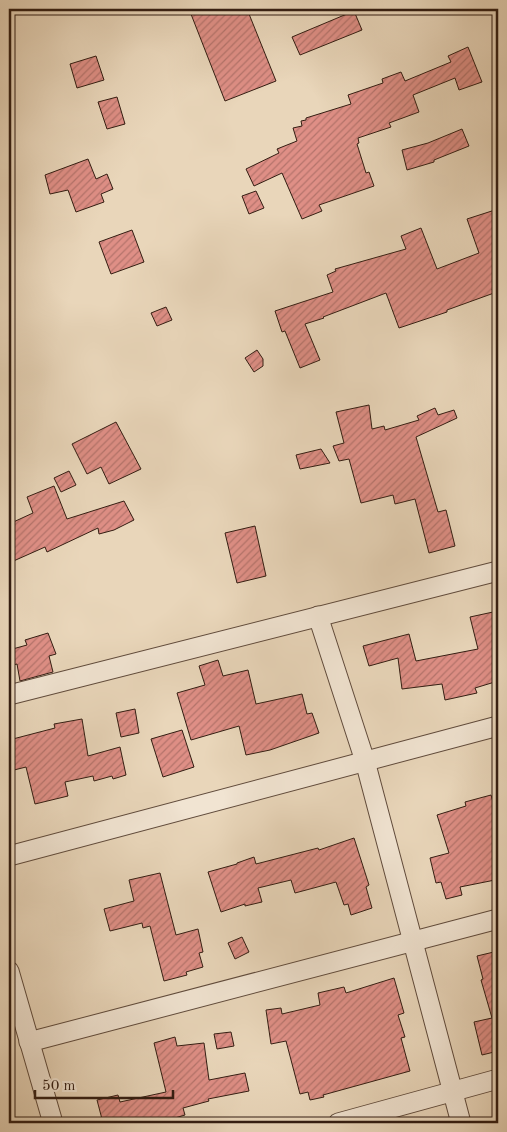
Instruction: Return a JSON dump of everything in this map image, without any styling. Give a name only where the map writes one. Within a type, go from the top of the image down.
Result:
[{"type":"street","points":[[9,695],[498,571]]},
{"type":"street","points":[[318,616],[365,761],[461,1123]]},
{"type":"street","points":[[9,856],[498,726]]},
{"type":"street","points":[[29,1042],[498,919]]},
{"type":"street","points":[[9,971],[52,1123]]},
{"type":"street","points":[[338,1123],[498,1079]]},
{"type":"building","points":[[189,9],[247,9],[276,81],[225,101]]},
{"type":"building","points":[[354,11],[362,30],[300,55],[292,37]]},
{"type":"building","points":[[468,47],[482,82],[459,90],[455,78],[413,95],[419,112],[389,123],[391,127],[358,138],[359,143],[357,144],[366,173],[369,172],[374,186],[319,205],[322,211],[302,219],[282,173],[254,186],[246,169],[279,153],[277,149],[297,141],[293,128],[302,126],[301,121],[351,104],[348,95],[383,83],[382,79],[401,72],[405,81],[451,62],[448,56]]},
{"type":"building","points":[[96,56],[104,80],[77,88],[70,64]]},
{"type":"building","points":[[117,97],[125,124],[107,129],[98,102]]},
{"type":"building","points":[[462,129],[469,146],[434,160],[434,162],[407,170],[402,150],[428,143]]},
{"type":"building","points":[[88,159],[96,179],[107,174],[113,189],[101,194],[104,202],[76,212],[68,190],[50,194],[45,175]]},
{"type":"building","points":[[256,191],[264,208],[249,214],[242,196]]},
{"type":"building","points":[[498,209],[498,288],[492,289],[494,293],[447,310],[447,312],[399,328],[386,293],[323,317],[305,324],[320,360],[300,368],[285,331],[282,332],[275,311],[333,292],[327,275],[336,271],[335,269],[406,249],[401,236],[421,228],[437,269],[479,253],[467,219]]},
{"type":"building","points":[[132,230],[144,262],[111,274],[99,242]]},
{"type":"building","points":[[166,307],[172,320],[157,326],[151,313]]},
{"type":"building","points":[[257,350],[263,359],[263,366],[254,372],[245,358]]},
{"type":"building","points":[[369,405],[372,429],[384,426],[385,430],[419,420],[417,416],[435,408],[438,415],[454,410],[457,418],[416,437],[438,512],[446,510],[455,546],[429,553],[415,499],[395,504],[393,495],[361,503],[349,459],[339,461],[333,446],[344,443],[336,412]]},
{"type":"building","points":[[116,422],[141,469],[109,484],[101,467],[87,474],[72,444]]},
{"type":"building","points":[[321,449],[330,463],[300,469],[296,455]]},
{"type":"building","points":[[69,471],[76,485],[61,492],[54,478]]},
{"type":"building","points":[[54,486],[67,519],[124,501],[134,520],[114,530],[99,534],[98,528],[47,552],[45,547],[9,563],[9,524],[33,513],[27,497]]},
{"type":"building","points":[[255,526],[266,576],[237,583],[225,533]]},
{"type":"building","points":[[493,612],[498,636],[498,681],[475,688],[477,693],[445,700],[442,684],[402,689],[398,658],[369,666],[363,646],[409,634],[416,661],[478,649],[470,617]]},
{"type":"building","points":[[48,633],[56,654],[49,656],[53,672],[20,681],[17,664],[9,666],[9,650],[27,645],[25,640]]},
{"type":"building","points":[[218,660],[223,676],[248,670],[256,704],[302,694],[307,714],[312,713],[319,733],[270,750],[246,755],[239,726],[191,740],[177,693],[205,685],[199,666]]},
{"type":"building","points":[[135,709],[139,733],[121,737],[116,713]]},
{"type":"building","points":[[82,719],[88,756],[120,747],[126,775],[113,779],[112,776],[94,781],[93,776],[65,782],[68,796],[35,804],[26,767],[14,770],[9,740],[55,728],[54,724]]},
{"type":"building","points":[[182,730],[194,767],[163,777],[151,739]]},
{"type":"building","points":[[491,795],[498,819],[498,865],[493,867],[495,880],[460,887],[462,895],[446,899],[441,882],[436,883],[430,858],[449,853],[437,815],[466,806],[465,802]]},
{"type":"building","points":[[354,838],[369,885],[366,887],[372,908],[351,915],[348,904],[344,905],[336,882],[295,893],[291,880],[258,888],[262,902],[245,906],[245,904],[221,912],[208,872],[254,857],[256,864],[318,848],[319,850]]},
{"type":"building","points":[[160,873],[176,935],[198,929],[203,952],[199,953],[203,967],[186,972],[187,975],[164,981],[150,926],[143,928],[142,923],[110,931],[104,909],[134,901],[129,880]]},
{"type":"building","points":[[242,937],[249,952],[235,959],[228,943]]},
{"type":"building","points":[[498,951],[498,1051],[482,1055],[474,1022],[492,1018],[481,980],[483,979],[477,956]]},
{"type":"building","points":[[394,978],[404,1013],[398,1015],[405,1037],[401,1038],[410,1071],[310,1100],[308,1092],[300,1094],[286,1041],[271,1044],[266,1010],[281,1008],[282,1014],[320,1005],[318,993],[344,987],[346,993]]},
{"type":"building","points":[[231,1032],[234,1046],[217,1049],[214,1034]]},
{"type":"building","points":[[175,1037],[177,1046],[204,1043],[209,1080],[245,1073],[249,1091],[208,1099],[209,1101],[183,1108],[185,1115],[158,1123],[103,1123],[97,1100],[118,1095],[120,1102],[166,1092],[154,1043]]}]
